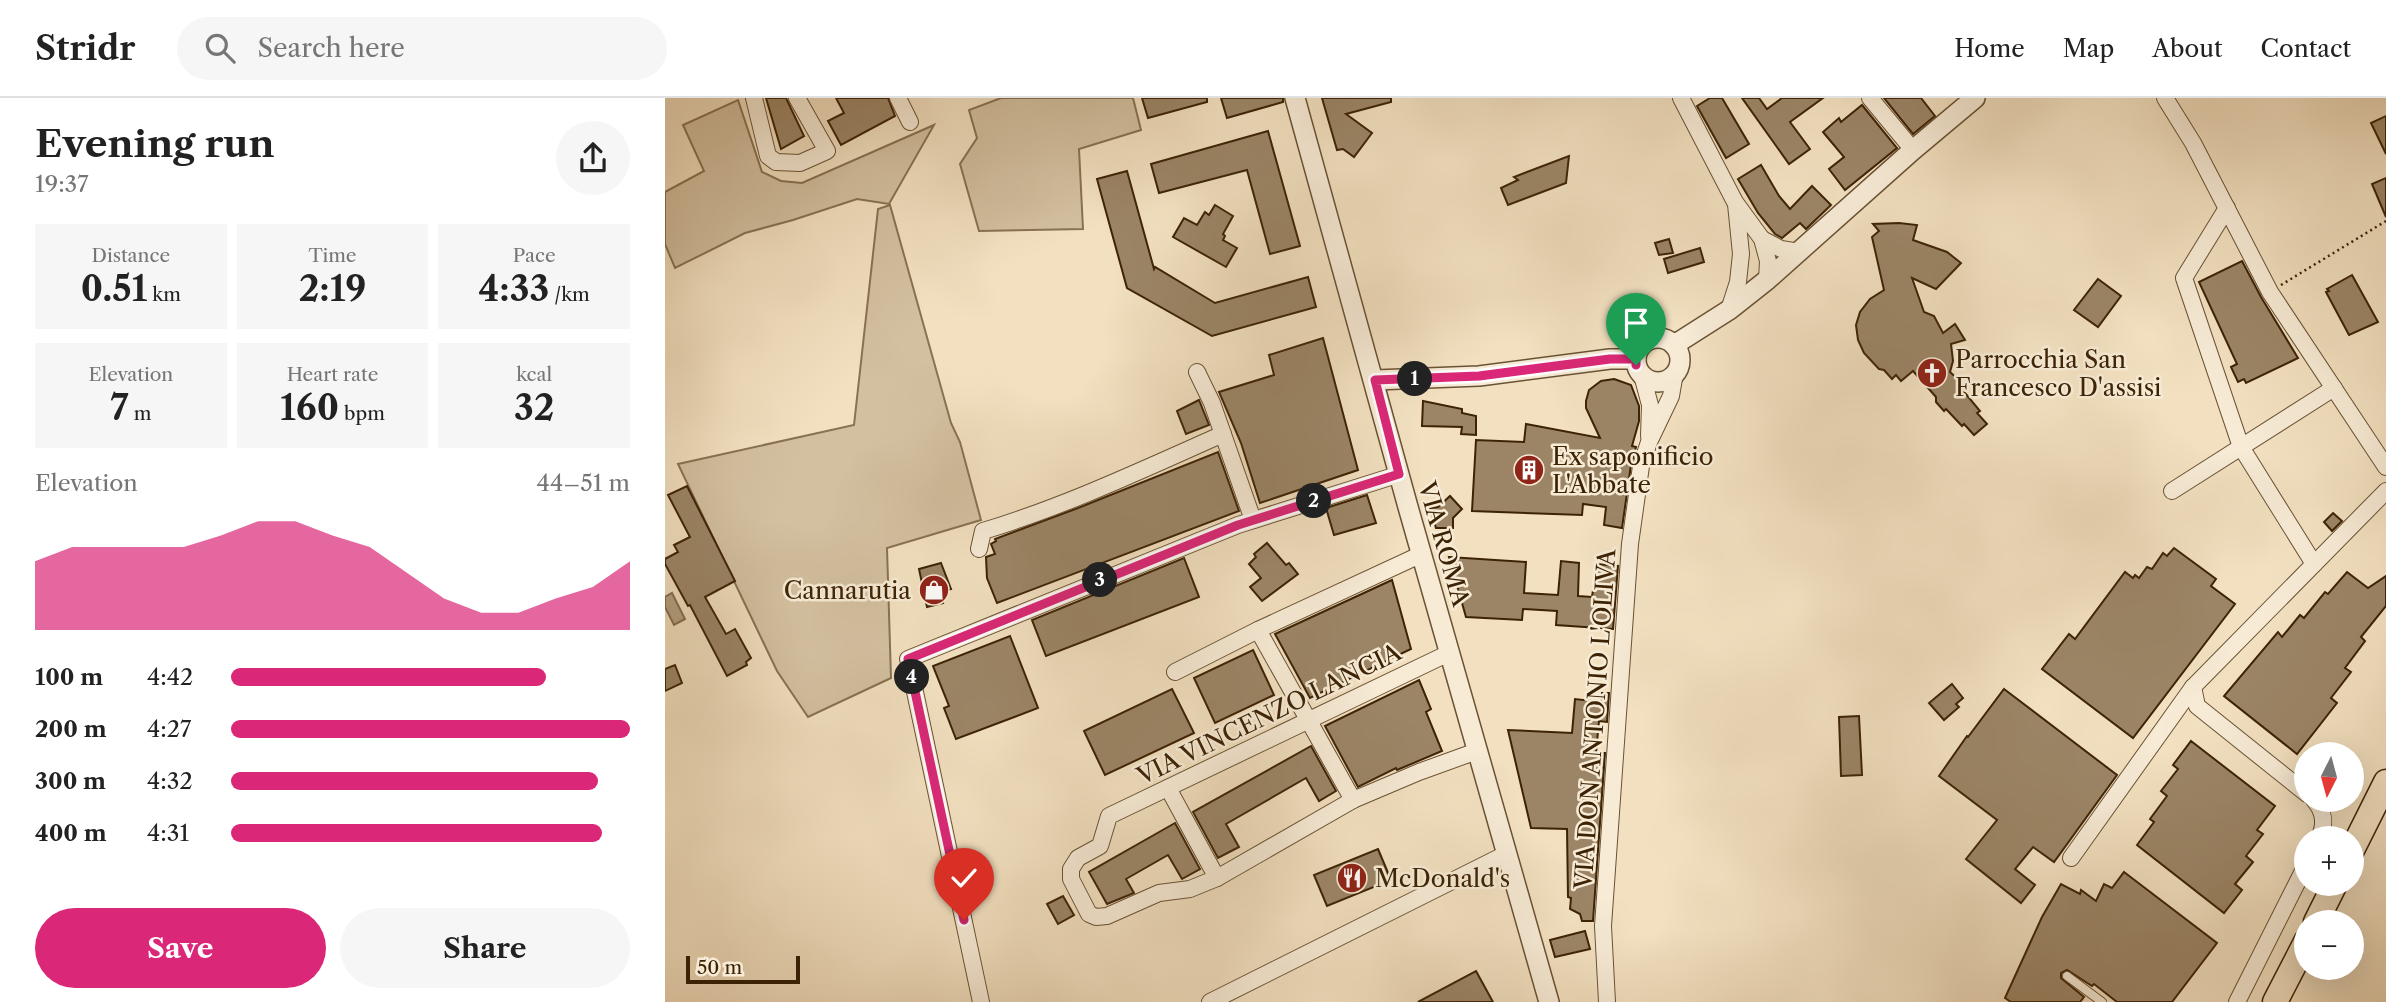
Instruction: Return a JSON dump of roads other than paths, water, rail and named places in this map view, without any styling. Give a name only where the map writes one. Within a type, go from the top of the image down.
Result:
[{"type":"main road","points":[[2364,826],[2386,782]]},
{"type":"main road","points":[[2276,1002],[2294,966]]},
{"type":"street","points":[[754,98],[768,156],[776,162],[800,163],[827,152],[797,98]]},
{"type":"street","points":[[898,98],[910,122]]},
{"type":"street","name":"VIA ROMA","points":[[1295,98],[1549,1002]]},
{"type":"street","points":[[1681,98],[1735,202],[1762,239],[1768,261],[1767,280]]},
{"type":"street","points":[[1870,98],[1913,150]]},
{"type":"street","points":[[1674,345],[1730,310],[1767,280],[1975,98]]},
{"type":"street","points":[[2165,98],[2193,143],[2270,292],[2386,467]]},
{"type":"street","points":[[1730,310],[1738,282],[1741,254],[1735,202]]},
{"type":"street","points":[[2227,208],[2184,278],[2241,447],[2314,564]]},
{"type":"street","points":[[1762,239],[1781,250],[1799,252]]},
{"type":"street","points":[[1741,254],[1752,270],[1767,280]]},
{"type":"street","points":[[1375,380],[1479,376],[1610,359],[1639,367],[1655,382],[1663,381],[1675,373],[1680,356],[1674,345],[1661,338],[1646,341],[1637,352],[1639,367]]},
{"type":"street","name":"VIA DON ANTONIO L'OLIVA","points":[[1639,367],[1650,405],[1649,442]]},
{"type":"street","points":[[1197,373],[1212,403],[1253,520]]},
{"type":"street","name":"VIA DON ANTONIO L'OLIVA","points":[[1607,1002],[1602,926],[1630,544],[1641,466],[1649,442],[1671,396],[1675,373]]},
{"type":"street","points":[[2172,491],[2334,388]]},
{"type":"street","points":[[979,549],[983,531],[1016,521],[1118,480],[1223,434]]},
{"type":"street","points":[[981,1002],[908,659],[1253,520],[1399,474]]},
{"type":"street","points":[[2071,858],[2193,687],[2386,491]]},
{"type":"street","points":[[1175,672],[1258,630],[1422,554]]},
{"type":"street","points":[[1258,630],[1353,800]]},
{"type":"street","name":"VIA VINCENZO LANCIA","points":[[1217,877],[1190,889],[1159,893],[1107,916],[1096,917],[1089,914],[1071,879],[1072,869],[1078,858],[1100,846],[1109,816],[1449,653]]},
{"type":"street","points":[[2193,687],[2197,706],[2294,784]]},
{"type":"street","points":[[1168,788],[1217,877],[1353,800],[1477,751]]},
{"type":"street","points":[[1210,1002],[1507,854]]},
{"type":"street","points":[[2237,1002],[2294,889]]},
{"type":"lane","points":[[2067,976],[2102,1002]]},
{"type":"place","name":"Parrocchia San Francesco D'assisi","points":[[1932,373]]},
{"type":"place","name":"Ex saponificio L'Abbate","points":[[1529,470]]},
{"type":"place","name":"Cannarutia","points":[[934,590]]},
{"type":"place","name":"McDonald's","points":[[1352,878]]}]
